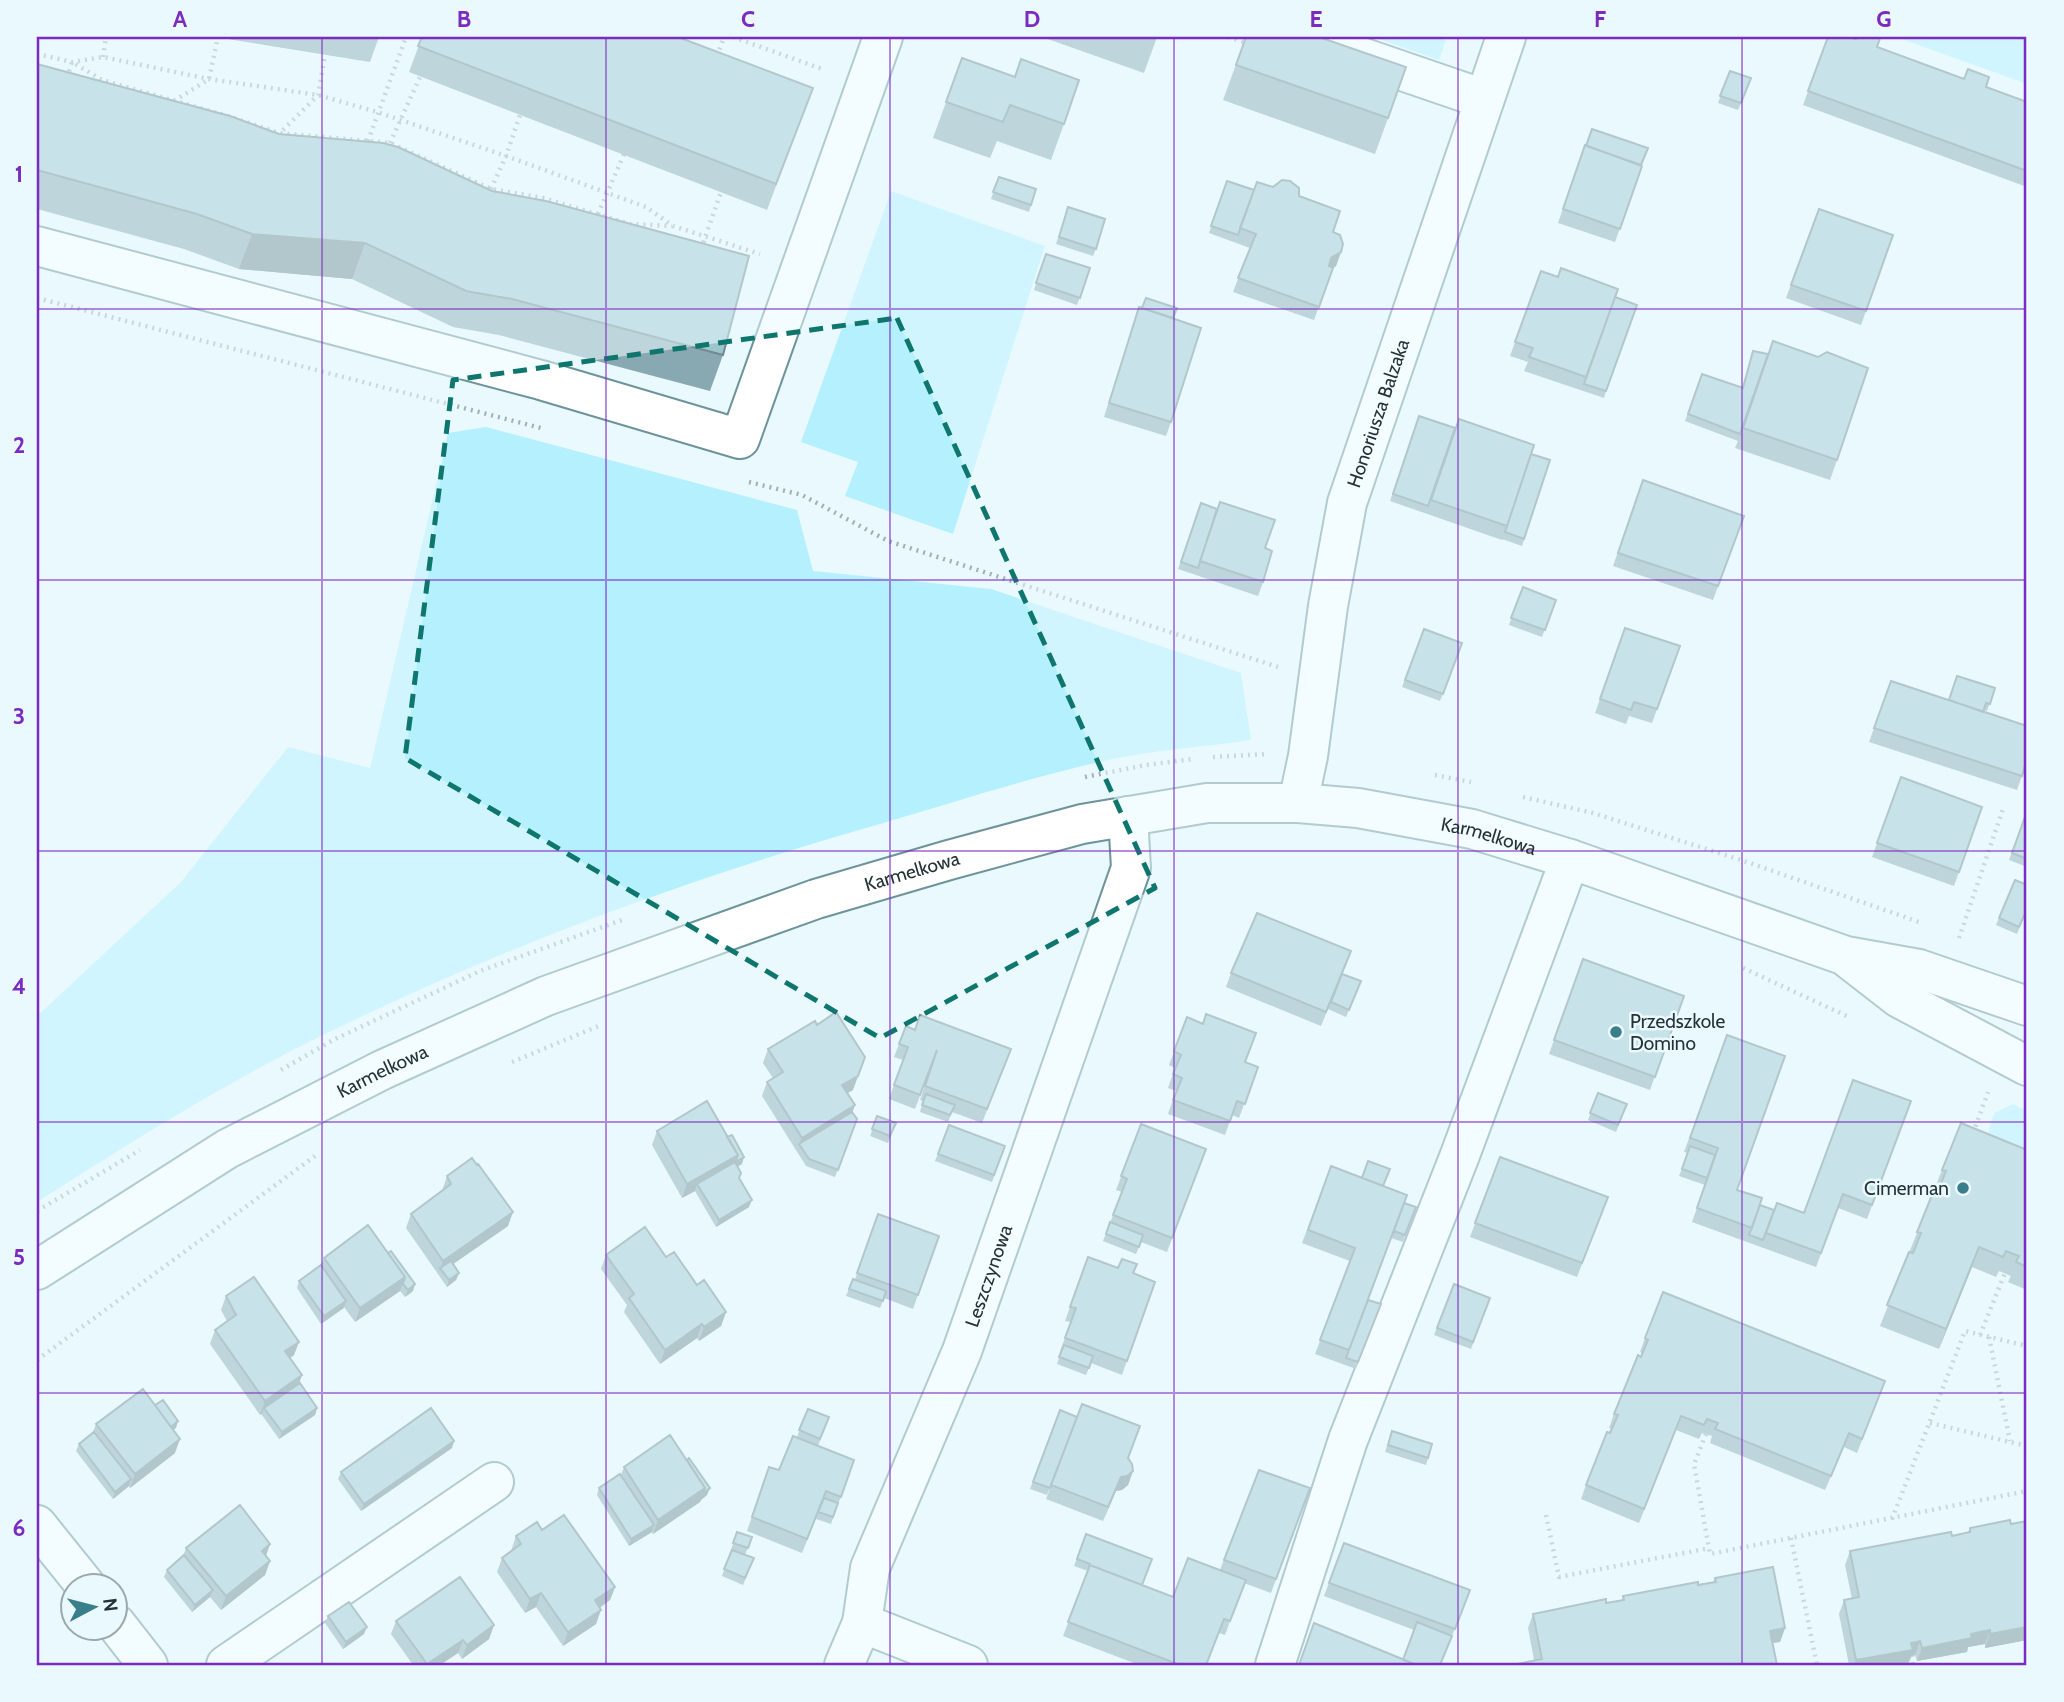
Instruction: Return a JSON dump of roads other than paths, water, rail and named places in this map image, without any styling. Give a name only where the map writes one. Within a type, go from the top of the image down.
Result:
[{"type":"street","points":[[37,246],[531,377],[740,439],[883,37]]},
{"type":"street","points":[[1303,37],[1484,99]]},
{"type":"street","name":"Honoriusza Balzaka","points":[[1298,803],[1306,769],[1328,606],[1347,503],[1506,37]]},
{"type":"street","name":"Karmelkowa","points":[[37,1270],[227,1149],[382,1070],[546,996],[817,899],[1082,824],[1223,802],[1298,803],[1358,808],[1424,818],[1472,829],[1570,859],[1846,956],[1919,969],[2027,1006]]},
{"type":"street","name":"Leszczynowa","points":[[844,1665],[862,1623],[870,1568],[962,1351],[1131,868],[1128,816]]},
{"type":"street","points":[[1275,1665],[1348,1440],[1460,1155],[1570,859]]},
{"type":"street","name":"Karmelkowa","points":[[1846,956],[1899,998],[2027,1066]]},
{"type":"street","points":[[226,1665],[494,1482]]},
{"type":"street","points":[[37,1525],[74,1572]]},
{"type":"street","points":[[862,1623],[968,1665]]},
{"type":"street","points":[[130,1642],[148,1665]]},
{"type":"place","name":"Przedszkole Domino","points":[[1616,1032]]},
{"type":"place","name":"Cimerman","points":[[1963,1188]]}]
